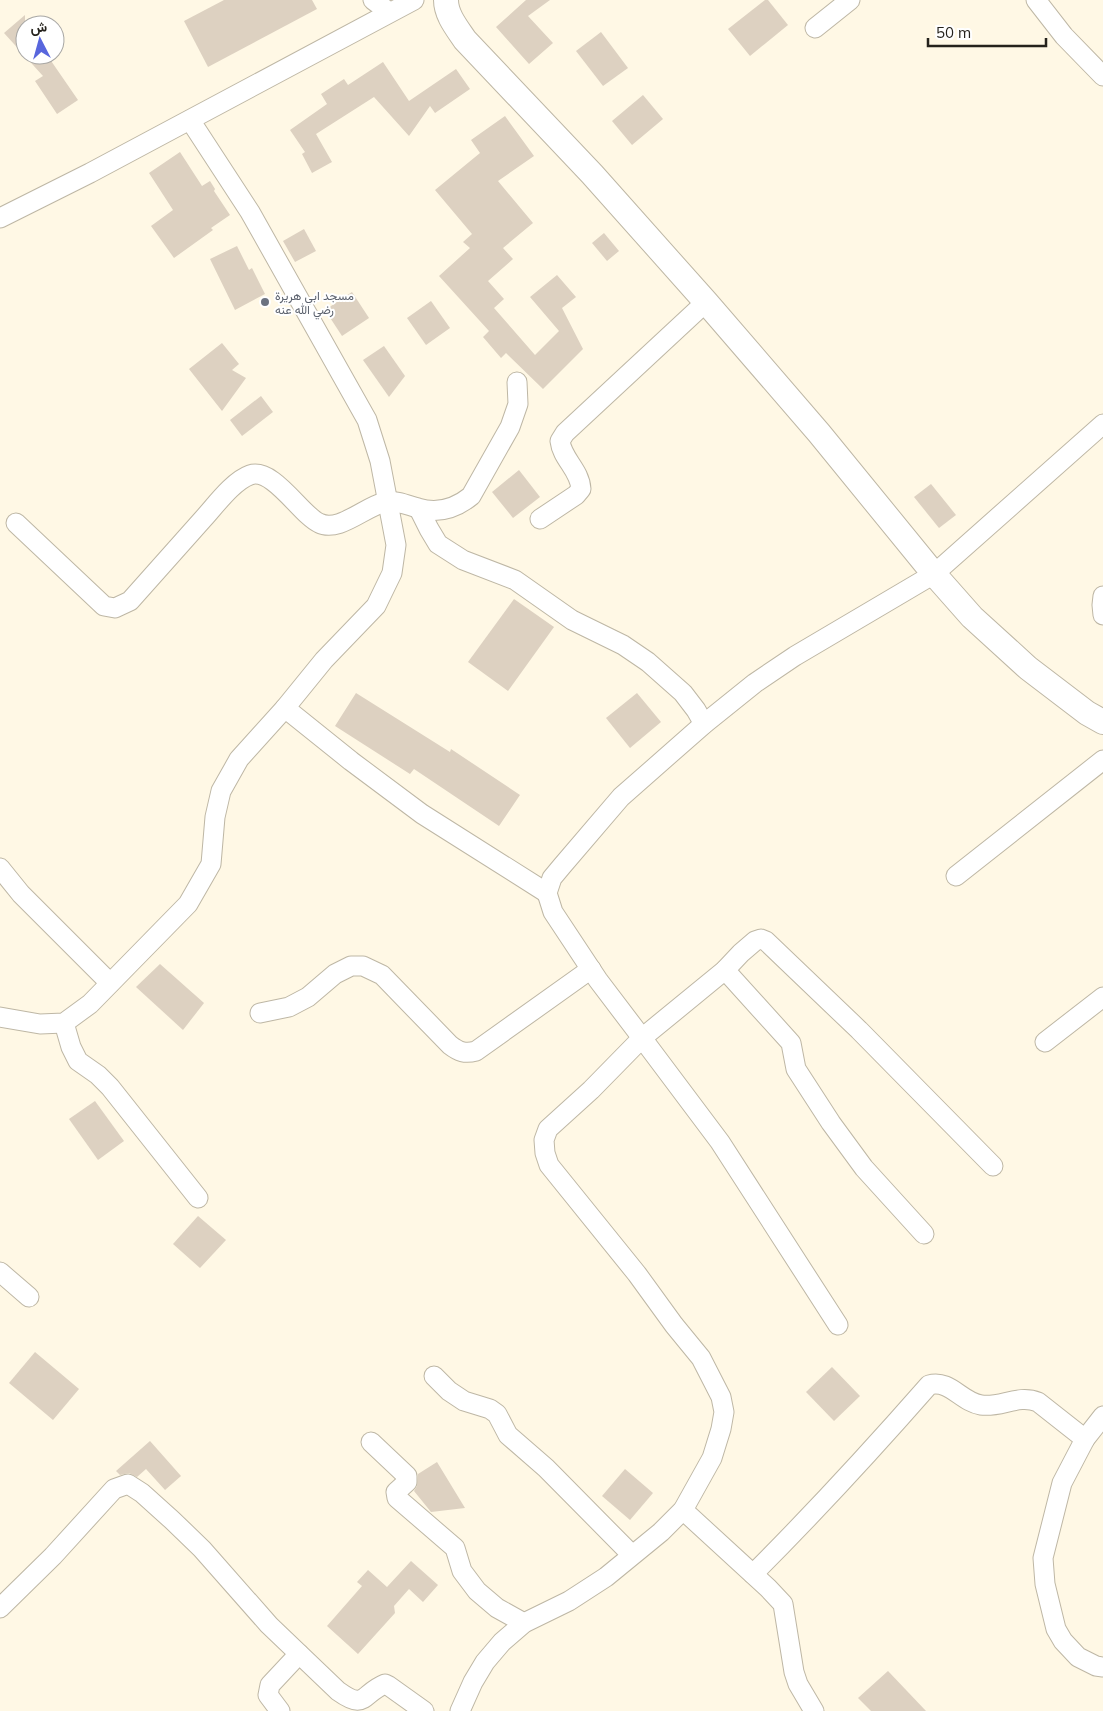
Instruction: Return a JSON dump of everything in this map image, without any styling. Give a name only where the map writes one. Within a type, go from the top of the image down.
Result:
[{"type":"street","points":[[373,0],[389,12]]},
{"type":"street","points":[[0,218],[250,89],[414,0]]},
{"type":"street","points":[[446,0],[452,21],[465,40],[592,174],[706,302],[819,433],[934,574],[972,617],[1028,668],[1103,722]]},
{"type":"street","points":[[815,28],[850,0]]},
{"type":"street","points":[[1036,0],[1064,36],[1103,76]]},
{"type":"street","points":[[0,1017],[40,1024],[64,1023],[90,1004],[188,904],[211,864],[215,817],[221,791],[239,759],[285,708],[324,660],[376,606],[392,572],[396,545],[380,461],[367,420],[250,212],[190,120]]},
{"type":"street","points":[[540,519],[576,495],[581,489],[581,483],[561,450],[560,441],[565,433],[706,302]]},
{"type":"street","points":[[16,523],[104,606],[115,608],[130,601],[230,489],[251,474],[262,475],[282,488],[317,523],[328,526],[336,526],[369,508],[388,502],[404,503],[435,511],[462,504],[471,496],[510,427],[518,404],[517,382]]},
{"type":"street","points":[[838,1324],[720,1142],[591,969],[553,912],[547,892],[552,878],[621,797],[704,724],[755,683],[795,656],[934,574],[1103,424]]},
{"type":"street","points":[[419,508],[438,544],[463,560],[515,580],[572,620],[622,645],[648,662],[683,693],[704,724]]},
{"type":"street","points":[[1103,596],[1103,615]]},
{"type":"street","points":[[285,708],[351,762],[422,814],[547,892]]},
{"type":"street","points":[[956,876],[1103,760]]},
{"type":"street","points":[[0,868],[21,894],[110,983]]},
{"type":"street","points":[[460,1711],[473,1682],[485,1662],[502,1642],[524,1623],[569,1601],[606,1577],[661,1532],[683,1510],[712,1458],[724,1412],[722,1397],[701,1358],[637,1274],[549,1165],[545,1153],[544,1140],[548,1129],[591,1090],[642,1038],[725,970],[755,940],[761,939],[766,941],[859,1030],[993,1166]]},
{"type":"street","points":[[260,1013],[289,1007],[308,997],[335,974],[352,966],[363,966],[382,975],[450,1045],[465,1054],[476,1051],[591,969]]},
{"type":"street","points":[[725,970],[791,1043],[796,1069],[831,1123],[864,1168],[924,1234]]},
{"type":"street","points":[[1044,1042],[1103,997]]},
{"type":"street","points":[[64,1023],[71,1047],[78,1061],[98,1075],[110,1087],[198,1198]]},
{"type":"street","points":[[0,1272],[30,1298]]},
{"type":"street","points":[[434,1376],[449,1391],[464,1402],[490,1409],[497,1414],[508,1435],[546,1468],[632,1555]]},
{"type":"street","points":[[753,1574],[863,1461],[929,1385],[946,1385],[980,1405],[997,1405],[1016,1399],[1030,1399],[1038,1402],[1085,1439]]},
{"type":"street","points":[[1103,1416],[1085,1439],[1062,1483],[1047,1536],[1043,1558],[1045,1584],[1056,1629],[1063,1641],[1078,1657],[1096,1666],[1103,1667]]},
{"type":"street","points":[[371,1442],[408,1476],[407,1482],[396,1492],[397,1498],[454,1548],[462,1571],[477,1591],[497,1608],[524,1623]]},
{"type":"street","points":[[0,1608],[53,1556],[114,1489],[128,1484],[142,1493],[196,1544],[269,1625],[338,1691],[351,1700],[358,1701],[385,1684],[424,1711]]},
{"type":"street","points":[[683,1510],[783,1604],[794,1672],[798,1684],[814,1711]]},
{"type":"street","points":[[280,1711],[268,1695],[270,1686],[299,1654]]},
{"type":"building","points":[[224,0],[312,0],[317,9],[208,67],[184,21]]},
{"type":"building","points":[[526,0],[550,0],[528,16],[553,43],[529,64],[496,27]]},
{"type":"building","points":[[765,0],[768,0],[788,25],[750,56],[728,29]]},
{"type":"building","points":[[15,24],[15,45],[4,33]]},
{"type":"building","points":[[601,32],[628,68],[603,86],[576,51]]},
{"type":"building","points":[[383,62],[409,101],[456,69],[470,89],[435,113],[430,106],[409,136],[374,97],[316,134],[332,162],[312,173],[302,154],[305,152],[290,130],[327,104],[321,94],[344,79],[348,85]]},
{"type":"building","points":[[33,65],[54,65],[78,100],[57,114],[35,81],[43,76]]},
{"type":"building","points":[[643,95],[663,119],[632,145],[612,121]]},
{"type":"building","points":[[505,116],[534,156],[498,181],[533,223],[503,248],[513,259],[488,281],[504,299],[494,308],[535,355],[559,331],[530,297],[557,275],[576,297],[562,308],[583,349],[543,389],[506,353],[501,358],[483,337],[489,331],[439,276],[470,248],[463,242],[472,234],[435,190],[480,153],[471,140]]},
{"type":"building","points":[[180,152],[202,186],[210,181],[215,189],[214,191],[230,215],[211,228],[213,230],[174,258],[151,226],[173,210],[149,173]]},
{"type":"building","points":[[304,229],[316,251],[295,262],[283,241]]},
{"type":"building","points":[[604,233],[619,251],[607,261],[592,243]]},
{"type":"building","points":[[237,246],[249,270],[252,268],[265,294],[235,310],[210,259]]},
{"type":"building","points":[[352,292],[369,318],[342,336],[325,310]]},
{"type":"building","points":[[431,301],[450,328],[426,345],[407,318]]},
{"type":"building","points":[[222,343],[239,364],[232,370],[246,378],[222,411],[189,369]]},
{"type":"building","points":[[384,346],[405,376],[389,397],[363,360]]},
{"type":"building","points":[[261,396],[273,412],[242,436],[230,420]]},
{"type":"building","points":[[519,470],[540,497],[513,518],[492,492]]},
{"type":"building","points":[[931,484],[956,515],[939,528],[914,497]]},
{"type":"building","points":[[514,599],[554,627],[508,691],[468,662]]},
{"type":"building","points":[[356,693],[450,752],[451,749],[520,795],[499,826],[414,769],[410,774],[335,726]]},
{"type":"building","points":[[637,693],[661,722],[630,748],[606,718]]},
{"type":"building","points":[[160,964],[204,1003],[183,1030],[136,987]]},
{"type":"building","points":[[95,1101],[124,1141],[98,1160],[69,1119]]},
{"type":"building","points":[[198,1216],[226,1240],[200,1268],[173,1244]]},
{"type":"building","points":[[35,1352],[79,1389],[53,1420],[9,1383]]},
{"type":"building","points":[[832,1367],[860,1396],[834,1421],[806,1392]]},
{"type":"building","points":[[150,1441],[181,1476],[165,1490],[146,1469],[137,1477],[129,1473],[120,1475],[116,1471]]},
{"type":"building","points":[[437,1462],[465,1508],[431,1512],[414,1491],[417,1486],[418,1474]]},
{"type":"building","points":[[625,1469],[653,1493],[630,1520],[602,1496]]},
{"type":"building","points":[[411,1561],[438,1585],[423,1602],[409,1589],[394,1606],[395,1613],[358,1654],[327,1626],[362,1586],[357,1582],[368,1570],[387,1587]]},
{"type":"building","points":[[888,1671],[926,1711],[871,1711],[858,1698]]},
{"type":"place","name":"مسجد ابي هريرة رضي الله عنه","points":[[265,302]]}]
